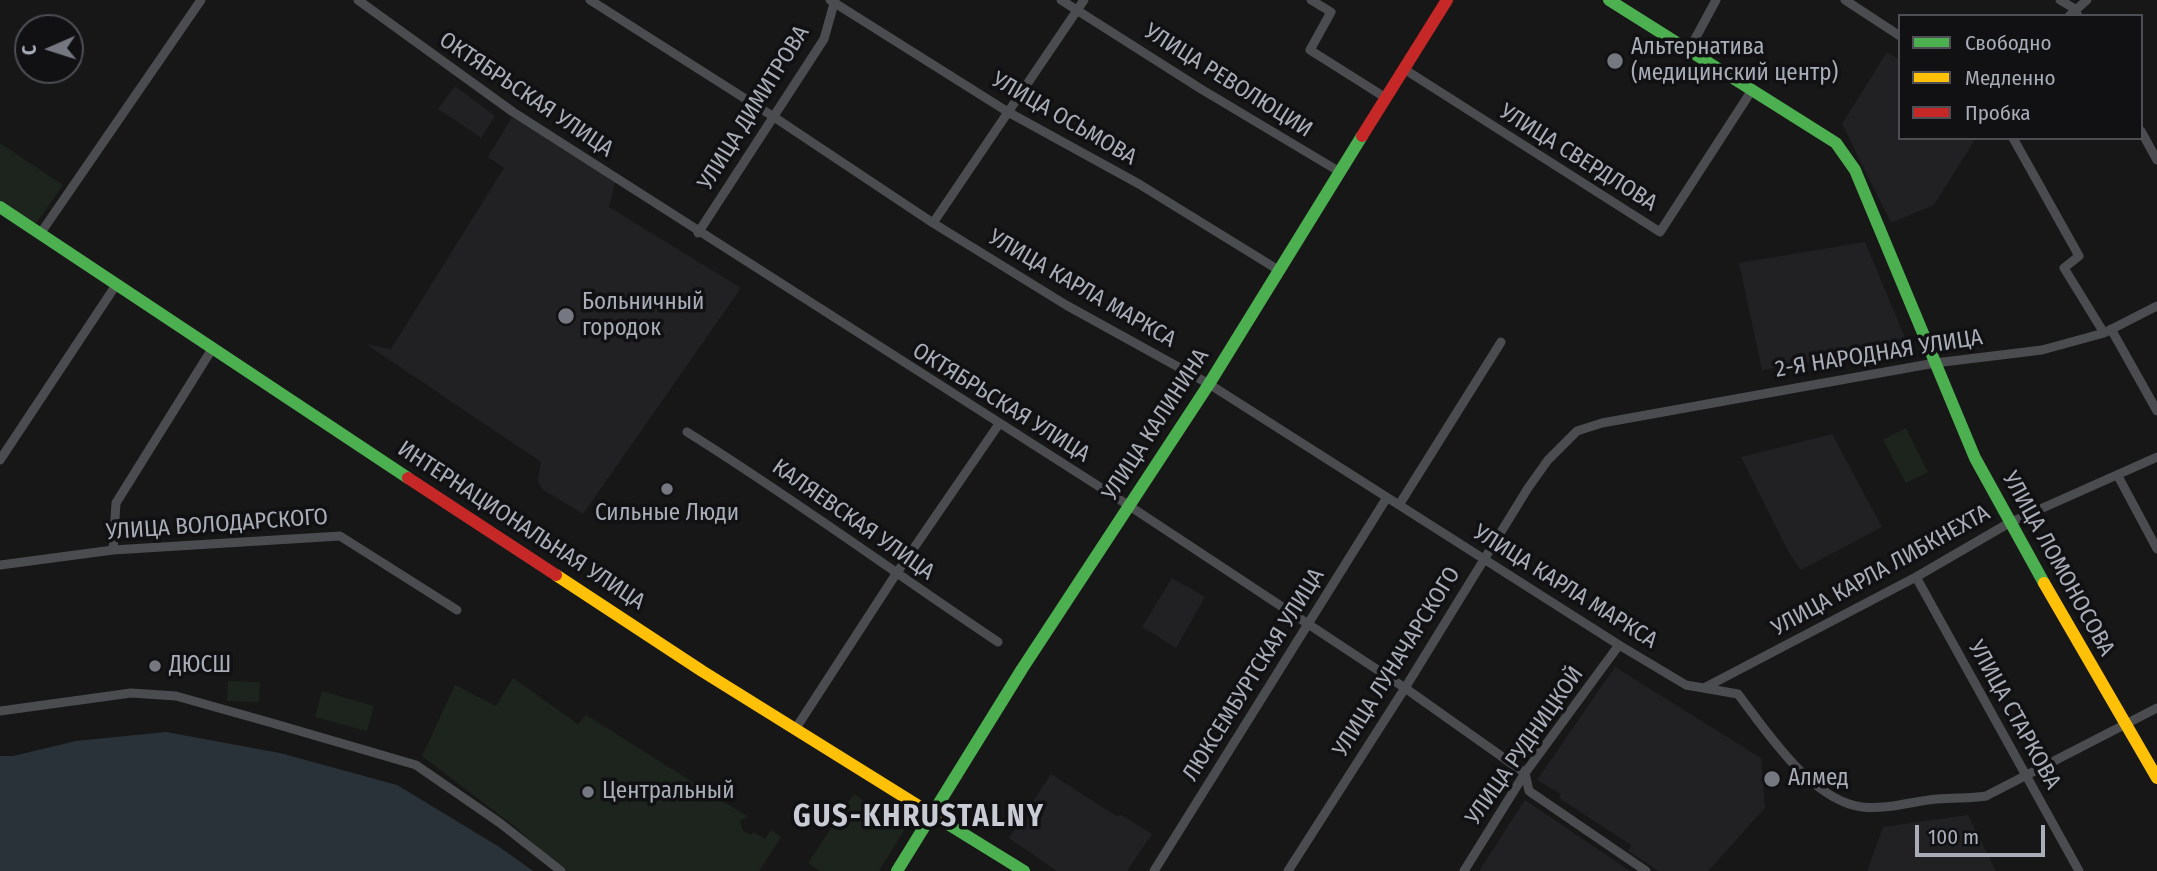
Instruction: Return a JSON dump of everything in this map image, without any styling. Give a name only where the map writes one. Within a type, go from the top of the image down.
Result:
[{"type":"main road","name":"УЛИЦА КАЛИНИНА","points":[[897,871],[1022,669],[1209,384],[1447,0]]},
{"type":"main road","name":"УЛИЦА ЛОМОНОСОВА","points":[[1609,0],[1836,143],[1855,170],[1975,458],[2009,523],[2157,778]]},
{"type":"main road","name":"ИНТЕРНАЦИОНАЛЬНАЯ УЛИЦА","points":[[0,207],[702,671],[1024,871]]},
{"type":"street","points":[[40,234],[201,0]]},
{"type":"street","name":"ОКТЯБРЬСКАЯ УЛИЦА","points":[[358,0],[513,113],[1128,505],[1405,688],[1525,773],[1529,791],[1646,871]]},
{"type":"street","name":"УЛИЦА КАРЛА МАРКСА","points":[[590,0],[774,117],[933,223],[1066,305],[1209,384],[1619,645],[1686,685],[1738,694],[1814,786],[1850,805],[1872,808],[1940,798],[1971,799],[1986,796],[2157,708]]},
{"type":"street","name":"УЛИЦА РЕВОЛЮЦИИ","points":[[1061,0],[1201,89],[1340,172]]},
{"type":"street","points":[[933,223],[1084,0]]},
{"type":"street","points":[[1311,0],[1331,12],[1310,50],[1386,98]]},
{"type":"street","points":[[1689,50],[1716,0]]},
{"type":"street","points":[[1845,0],[1898,35]]},
{"type":"street","points":[[2060,0],[2074,13],[2087,0]]},
{"type":"street","name":"УЛИЦА ДИМИТРОВА","points":[[698,233],[824,39],[833,1]]},
{"type":"street","name":"УЛИЦА ОСЬМОВА","points":[[833,1],[1008,112],[1139,184],[1279,271]]},
{"type":"street","name":"УЛИЦА СВЕРДЛОВА","points":[[1404,69],[1660,232],[1752,90]]},
{"type":"street","points":[[2143,135],[2157,160]]},
{"type":"street","points":[[2014,140],[2079,256],[2064,268],[2108,331],[2157,411]]},
{"type":"street","points":[[0,460],[116,285]]},
{"type":"street","name":"2-Я НАРОДНАЯ УЛИЦА","points":[[1602,423],[1935,363],[2042,350],[2108,331],[2157,306]]},
{"type":"street","points":[[1399,505],[1501,342]]},
{"type":"street","points":[[113,550],[116,503],[212,349]]},
{"type":"street","name":"УЛИЦА ЛУНАЧАРСКОГО","points":[[1288,871],[1548,460],[1577,431],[1602,423]]},
{"type":"street","points":[[796,728],[896,574],[999,424]]},
{"type":"street","name":"КАЛЯЕВСКАЯ УЛИЦА","points":[[687,432],[771,486],[998,642]]},
{"type":"street","name":"УЛИЦА КАРЛА ЛИБКНЕХТА","points":[[1702,689],[1916,577],[2009,523],[2157,457]]},
{"type":"street","points":[[2118,476],[2157,549]]},
{"type":"street","name":"ЛЮКСЕМБУРГСКАЯ УЛИЦА","points":[[1154,871],[1386,499]]},
{"type":"street","name":"УЛИЦА ВОЛОДАРСКОГО","points":[[0,565],[113,550],[340,536],[457,610]]},
{"type":"street","name":"УЛИЦА СТАРКОВА","points":[[1916,577],[2079,871]]},
{"type":"street","name":"УЛИЦА РУДНИЦКОЙ","points":[[1464,871],[1525,773],[1619,645]]},
{"type":"street","points":[[0,711],[131,694],[176,696],[272,723],[416,765],[500,822],[561,871]]},
{"type":"shaded area","points":[[1887,52],[1898,59],[1898,140],[1975,140],[1934,205],[1891,223],[1842,124]]},
{"type":"shaded area","points":[[455,86],[495,116],[481,138],[438,109]]},
{"type":"shaded area","name":"Больничный городок","points":[[512,117],[615,182],[609,207],[741,288],[583,514],[542,489],[538,481],[541,462],[366,344],[391,349],[504,168],[488,157]]},
{"type":"shaded area","points":[[0,143],[63,185],[35,225],[0,201]]},
{"type":"shaded area","points":[[1865,242],[1909,347],[1762,370],[1739,263]]},
{"type":"shaded area","points":[[1906,428],[1928,472],[1906,483],[1883,440]]},
{"type":"shaded area","points":[[1832,434],[1882,527],[1801,570],[1789,553],[1741,457]]},
{"type":"shaded area","points":[[1172,578],[1205,597],[1176,648],[1142,627]]},
{"type":"shaded area","points":[[1615,667],[1761,758],[1765,808],[1708,871],[1659,871],[1628,851],[1631,845],[1559,798],[1561,794],[1537,780]]},
{"type":"shaded area","name":"Центральный","points":[[513,678],[578,724],[586,715],[748,817],[740,820],[743,831],[751,835],[754,832],[765,839],[771,830],[781,837],[759,871],[567,871],[547,858],[518,829],[422,756],[455,685],[496,706]]},
{"type":"shaded area","points":[[228,681],[260,682],[259,702],[227,701]]},
{"type":"shaded area","points":[[322,691],[374,706],[367,731],[315,717]]},
{"type":"shaded area","points":[[166,732],[280,753],[397,785],[501,848],[533,871],[0,871],[0,756],[13,756],[76,741]]},
{"type":"shaded area","points":[[1051,774],[1110,812],[1121,815],[1152,834],[1127,871],[1057,871],[1009,838]]},
{"type":"shaded area","points":[[854,794],[905,829],[879,871],[820,871],[808,863]]},
{"type":"shaded area","points":[[1525,800],[1630,871],[1479,871]]},
{"type":"shaded area","points":[[1968,815],[1996,871],[1867,871],[1883,827]]},
{"type":"traffic: fast","points":[[1609,0],[1836,143],[1855,170],[1975,458],[2044,583]]},
{"type":"traffic: fast","points":[[897,871],[1022,669],[1209,384],[1362,136]]},
{"type":"traffic: fast","points":[[0,207],[408,478]]},
{"type":"traffic: fast","points":[[938,818],[1024,871]]},
{"type":"traffic: slow","points":[[556,575],[702,671],[938,818]]},
{"type":"traffic: slow","points":[[2044,583],[2157,778]]},
{"type":"traffic: jam","points":[[1362,136],[1447,0]]},
{"type":"traffic: jam","points":[[408,478],[556,575]]},
{"type":"place","name":"Альтернатива (медицинский центр)","points":[[1615,61]]},
{"type":"place","name":"Больничный городок","points":[[566,316]]},
{"type":"place","name":"Сильные Люди","points":[[667,489]]},
{"type":"place","name":"ДЮСШ","points":[[155,666]]},
{"type":"place","name":"Алмед","points":[[1772,779]]},
{"type":"place","name":"Центральный","points":[[588,792]]},
{"type":"district","name":"GUS-KHRUSTALNY","points":[[919,818]]}]
